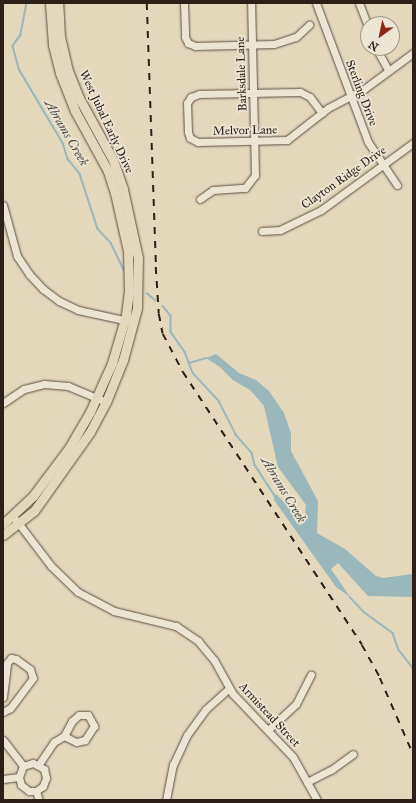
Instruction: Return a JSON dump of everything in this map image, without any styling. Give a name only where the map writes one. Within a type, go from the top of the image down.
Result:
[{"type":"main road","name":"West Jubal Early Drive","points":[[17,520],[69,448],[97,398],[112,362],[124,321],[130,274],[125,236],[108,171],[75,111],[60,73],[53,45],[50,3]]},
{"type":"main road","name":"West Jubal Early Drive","points":[[17,520],[37,506],[77,453],[106,402],[123,360],[134,322],[139,274],[133,230],[117,171],[82,103],[68,71],[60,37],[58,3]]},
{"type":"main road","points":[[3,524],[17,520]]},
{"type":"main road","points":[[3,535],[17,520]]},
{"type":"street","points":[[184,3],[184,37],[191,45],[274,44],[289,40],[310,25]]},
{"type":"street","name":"Barksdale Lane","points":[[200,199],[213,190],[238,190],[250,184],[256,171],[251,3]]},
{"type":"street","name":"Sterling Drive","points":[[316,3],[368,142],[382,165],[397,185]]},
{"type":"street","points":[[359,3],[364,16]]},
{"type":"street","name":"Melvor Lane","points":[[254,93],[194,95],[187,103],[189,136],[195,141],[286,140],[322,113],[389,71],[413,53]]},
{"type":"street","points":[[381,56],[389,71]]},
{"type":"street","points":[[254,93],[302,93],[310,97],[322,113]]},
{"type":"street","name":"Clayton Ridge Drive","points":[[262,231],[280,230],[309,216],[413,143]]},
{"type":"street","points":[[4,210],[17,256],[28,274],[43,290],[73,308],[124,321],[134,322]]},
{"type":"street","points":[[3,403],[24,389],[44,384],[68,386],[106,402]]},
{"type":"street","name":"Armistead Street","points":[[17,520],[51,566],[78,592],[114,611],[164,622],[193,636],[209,653],[229,688],[293,757],[317,800]]},
{"type":"street","points":[[3,698],[7,663],[11,658],[16,659],[30,669],[33,678],[10,708],[3,712]]},
{"type":"street","points":[[268,730],[296,704],[311,675]]},
{"type":"street","points":[[166,800],[173,765],[187,735],[206,709],[229,688]]},
{"type":"street","points":[[23,766],[39,764],[54,742],[64,736],[76,717],[83,714],[91,718],[94,726],[85,740],[76,742],[64,736]]},
{"type":"street","points":[[3,740],[23,766]]},
{"type":"street","points":[[307,782],[331,770],[354,754]]},
{"type":"street","points":[[23,766],[19,777],[24,788],[36,791],[43,786],[46,778],[44,769],[39,764]]},
{"type":"street","points":[[3,779],[19,777]]},
{"type":"street","points":[[36,791],[39,800]]},
{"type":"water","points":[[216,354],[239,373],[256,380],[269,391],[284,413],[291,433],[291,451],[318,501],[317,533],[345,549],[376,576],[383,578],[413,574],[413,597],[368,596],[338,563],[331,569],[350,597],[336,587],[274,500],[274,495],[277,495],[289,507],[297,523],[300,525],[304,523],[306,505],[278,467],[264,406],[250,390],[233,380],[220,367],[206,358]]},
{"type":"waterway","name":"Abrams Creek","points":[[27,3],[21,35],[13,46],[19,69],[63,143],[68,159],[80,174],[98,229],[111,243],[124,270]]},
{"type":"waterway","name":"Abrams Creek","points":[[147,293],[155,300]]},
{"type":"waterway","name":"Abrams Creek","points":[[163,306],[171,316],[171,332],[185,352],[193,373],[219,401],[236,435],[252,453],[255,465],[275,496]]},
{"type":"waterway","points":[[189,363],[206,358]]},
{"type":"waterway","name":"Abrams Creek","points":[[350,597],[364,612],[393,633],[399,650],[413,668]]},
{"type":"railway","points":[[147,3],[156,267],[159,314],[163,334],[183,372],[362,645],[380,678],[413,754]]}]
